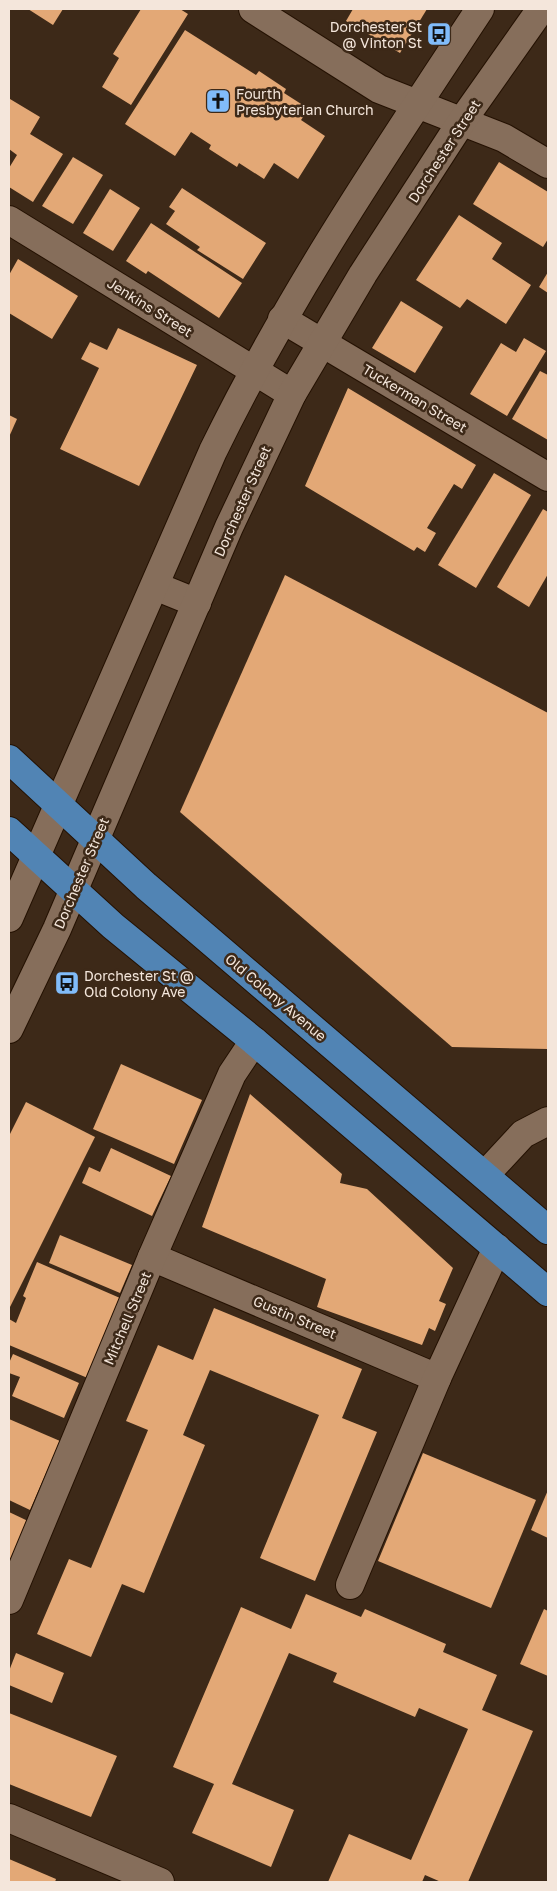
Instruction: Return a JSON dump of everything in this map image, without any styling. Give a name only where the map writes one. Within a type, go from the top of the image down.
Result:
[{"type":"main road","name":"Old Colony Avenue","points":[[9,759],[95,841],[548,1230]]},
{"type":"main road","points":[[9,831],[36,858],[113,926],[254,1041],[548,1292]]},
{"type":"street","points":[[253,9],[379,89],[504,138],[548,164]]},
{"type":"street","name":"Dorchester Street","points":[[9,1029],[57,929],[238,508],[292,394],[322,342],[440,113],[480,9]]},
{"type":"street","name":"Dorchester Street","points":[[9,918],[214,451],[253,370],[282,318],[340,221],[440,113],[541,9]]},
{"type":"street","name":"Jenkins Street","points":[[9,220],[292,394]]},
{"type":"street","name":"Tuckerman Street","points":[[282,318],[548,477]]},
{"type":"street","points":[[155,586],[197,602]]},
{"type":"street","name":"Mitchell Street","points":[[9,1600],[152,1257],[232,1074],[254,1041]]},
{"type":"street","points":[[485,1175],[523,1134],[548,1121]]},
{"type":"street","points":[[350,1585],[437,1378],[497,1248]]},
{"type":"street","name":"Gustin Street","points":[[152,1257],[437,1378]]},
{"type":"street","points":[[9,1818],[160,1882]]},
{"type":"building","points":[[28,9],[63,9],[53,25]]},
{"type":"building","points":[[141,9],[180,9],[188,14],[131,105],[102,87],[119,58],[113,54]]},
{"type":"building","points":[[353,9],[427,9],[400,53],[346,21]]},
{"type":"building","name":"Fourth Presbyterian Church","points":[[185,30],[256,75],[259,71],[286,89],[284,93],[309,109],[301,120],[325,136],[298,179],[274,163],[264,179],[239,163],[237,167],[209,149],[211,145],[191,132],[175,156],[125,124]]},
{"type":"building","points":[[10,99],[40,117],[30,134],[63,154],[33,202],[9,187],[9,168],[17,155],[9,149]]},
{"type":"building","points":[[73,157],[103,175],[73,224],[42,206]]},
{"type":"building","points":[[499,162],[548,192],[548,239],[543,247],[473,204]]},
{"type":"building","points":[[182,188],[266,243],[243,279],[197,250],[200,247],[166,224],[175,211],[169,207]]},
{"type":"building","points":[[110,189],[140,208],[113,251],[83,233]]},
{"type":"building","points":[[459,215],[502,243],[492,259],[531,285],[506,324],[467,299],[460,308],[416,280]]},
{"type":"building","points":[[151,223],[242,283],[219,318],[148,271],[146,274],[126,261]]},
{"type":"building","points":[[18,259],[78,296],[52,339],[9,313],[9,275]]},
{"type":"building","points":[[548,272],[548,293],[539,287]]},
{"type":"building","points":[[401,301],[443,327],[415,373],[372,348]]},
{"type":"building","points":[[118,328],[197,365],[139,486],[60,449],[99,368],[81,359],[90,342],[107,350]]},
{"type":"building","points":[[524,338],[546,351],[507,416],[470,394],[501,343],[516,352]]},
{"type":"building","points":[[540,371],[548,375],[548,440],[512,419]]},
{"type":"building","points":[[348,388],[476,465],[462,489],[454,484],[427,528],[436,533],[425,552],[417,547],[414,551],[305,486]]},
{"type":"building","points":[[9,415],[17,419],[9,437]]},
{"type":"building","points":[[494,473],[531,495],[476,588],[438,565]]},
{"type":"building","points":[[543,509],[548,512],[548,574],[529,607],[497,587]]},
{"type":"building","points":[[285,575],[548,713],[548,1049],[452,1047],[180,812]]},
{"type":"building","points":[[121,1064],[202,1100],[174,1164],[93,1129]]},
{"type":"building","points":[[250,1094],[342,1174],[340,1183],[367,1189],[453,1268],[439,1301],[446,1304],[435,1331],[429,1328],[422,1345],[317,1307],[326,1279],[202,1227]]},
{"type":"building","points":[[26,1102],[95,1137],[9,1309],[9,1136]]},
{"type":"building","points":[[111,1148],[171,1176],[152,1216],[82,1183],[89,1167],[100,1172]]},
{"type":"building","points":[[60,1235],[132,1265],[120,1293],[49,1263]]},
{"type":"building","points":[[37,1262],[120,1298],[106,1332],[110,1333],[90,1379],[9,1345],[9,1319],[16,1323],[26,1298],[23,1296]]},
{"type":"building","points":[[214,1308],[362,1369],[342,1418],[377,1432],[315,1581],[260,1558],[319,1415],[210,1370],[183,1435],[205,1445],[144,1593],[122,1584],[91,1657],[37,1634],[69,1559],[91,1568],[148,1430],[126,1421],[158,1345],[193,1360]]},
{"type":"building","points":[[13,1354],[79,1383],[64,1418],[12,1396],[20,1377],[9,1373],[9,1363]]},
{"type":"building","points":[[9,1419],[60,1441],[30,1510],[9,1500]]},
{"type":"building","points":[[423,1453],[536,1500],[491,1608],[378,1561]]},
{"type":"building","points":[[548,1490],[548,1538],[531,1530]]},
{"type":"building","points":[[9,1512],[28,1521],[9,1562]]},
{"type":"building","points":[[306,1594],[361,1617],[365,1609],[446,1644],[443,1652],[497,1675],[482,1710],[533,1731],[468,1882],[441,1882],[425,1875],[422,1882],[328,1882],[349,1834],[411,1860],[468,1729],[419,1708],[415,1717],[333,1682],[337,1673],[289,1653],[232,1784],[294,1810],[271,1867],[192,1833],[214,1784],[173,1767],[241,1607],[291,1629]]},
{"type":"building","points":[[544,1609],[548,1611],[548,1676],[520,1664]]},
{"type":"building","points":[[16,1653],[64,1673],[52,1703],[9,1685],[9,1671]]},
{"type":"building","points":[[9,1713],[117,1756],[91,1817],[9,1784]]},
{"type":"building","points":[[9,1859],[56,1879],[55,1882],[9,1882]]},
{"type":"place","name":"Dorchester St @ Vinton St","points":[[439,34]]},
{"type":"place","name":"Fourth Presbyterian Church","points":[[218,101]]},
{"type":"place","name":"Dorchester St @ Old Colony Ave","points":[[67,983]]}]
